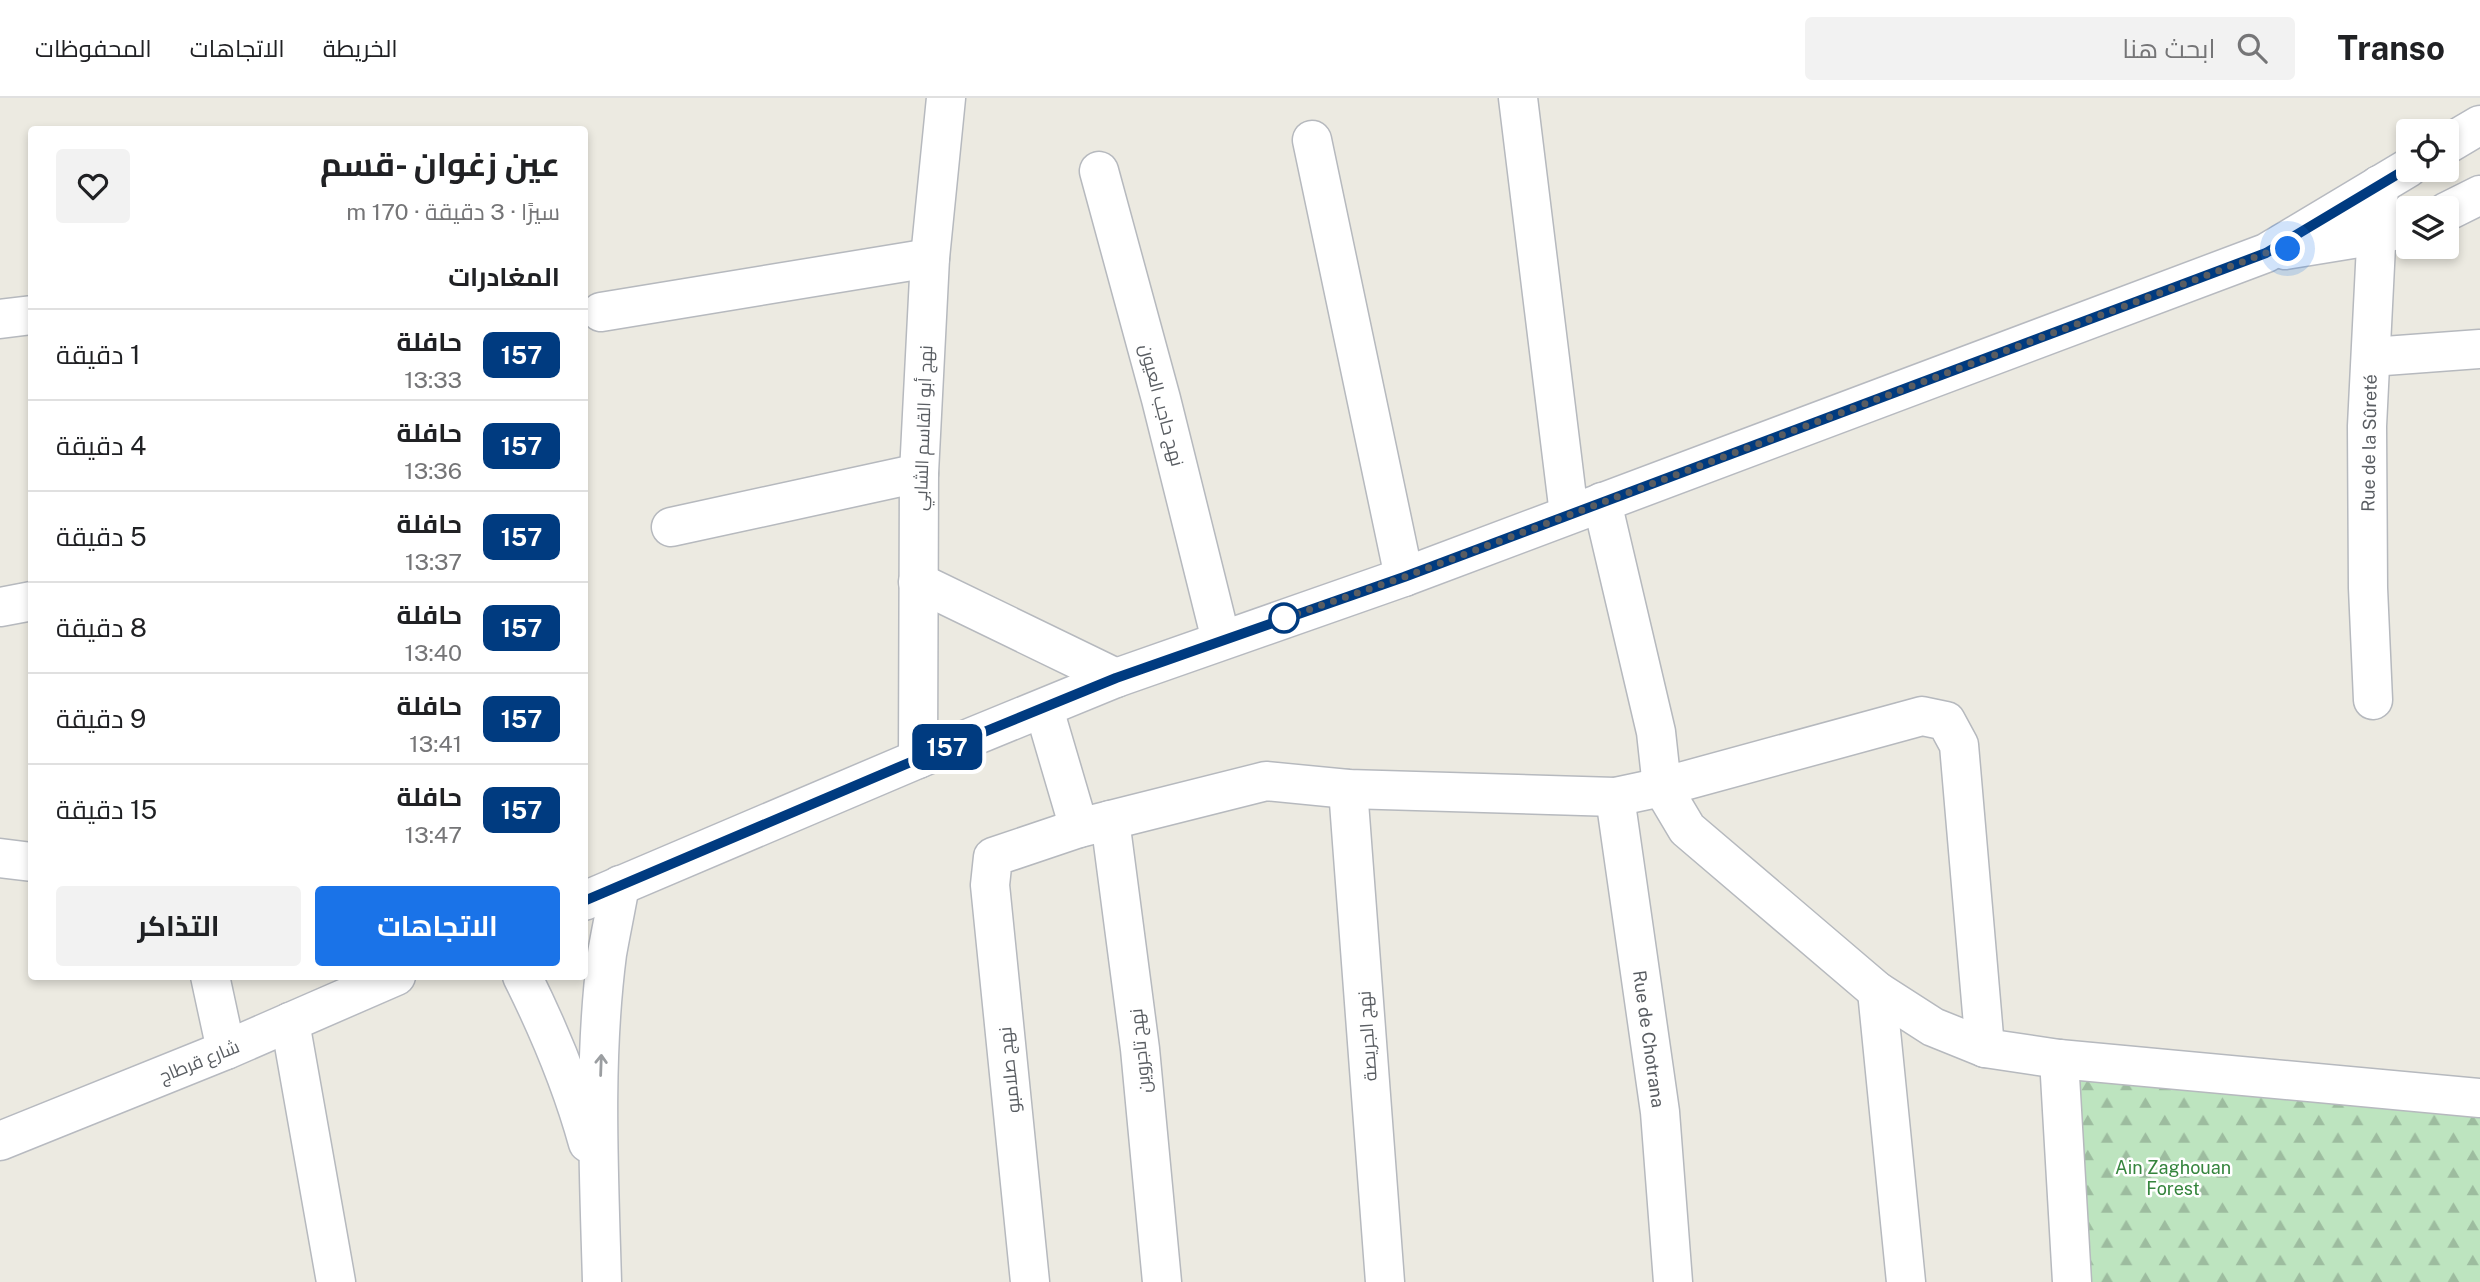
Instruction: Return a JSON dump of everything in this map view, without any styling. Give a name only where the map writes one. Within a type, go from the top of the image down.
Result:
[{"type":"street","name":"نهج أبو القاسم الشابي","points":[[918,759],[919,473],[930,258],[946,98]]},
{"type":"street","points":[[1518,98],[1586,508],[1656,732],[1662,787],[1687,829],[1877,991],[1933,1027],[1985,1048],[2059,1059],[2480,1098]]},
{"type":"street","points":[[2459,137],[2480,125]]},
{"type":"street","points":[[1312,140],[1404,577]]},
{"type":"street","name":"نهج حاجب العيون","points":[[1099,171],[1161,399],[1221,640]]},
{"type":"street","points":[[2266,253],[2393,176]]},
{"type":"street","name":"Rue de la Sûreté","points":[[2373,700],[2367,510],[2371,357],[2392,231],[2393,176]]},
{"type":"street","points":[[2459,206],[2480,195]]},
{"type":"street","points":[[588,899],[1116,678],[1404,577],[2266,253],[2392,231]]},
{"type":"street","points":[[601,312],[930,258]]},
{"type":"street","points":[[0,319],[28,316]]},
{"type":"street","points":[[2371,357],[2480,349]]},
{"type":"street","points":[[671,527],[919,473]]},
{"type":"street","points":[[918,582],[1116,678]]},
{"type":"street","points":[[0,607],[28,602]]},
{"type":"street","name":"نهج تاجروين","points":[[1044,709],[1095,824],[1140,1049],[1163,1282]]},
{"type":"street","points":[[1095,824],[1266,781],[1348,789],[1615,797],[1662,787],[1922,716],[1946,722],[1959,745],[1985,1048]]},
{"type":"street","name":"نهج الجريصة","points":[[1348,789],[1385,1282]]},
{"type":"street","name":"Rue de Chotrana","points":[[1615,797],[1660,1112],[1673,1282]]},
{"type":"street","name":"نهج صلامبو","points":[[1030,1282],[990,885],[993,857],[1095,824]]},
{"type":"street","points":[[0,858],[28,862]]},
{"type":"street","points":[[602,1282],[599,1182],[602,1012],[608,953],[620,885]]},
{"type":"street","points":[[211,980],[226,1050]]},
{"type":"street","name":"شارع قرطاج","points":[[0,1141],[226,1050],[387,980]]},
{"type":"street","points":[[524,980],[548,1028],[575,1096],[599,1182]]},
{"type":"street","points":[[1877,991],[1906,1282]]},
{"type":"street","points":[[290,1022],[336,1282]]},
{"type":"street","points":[[2059,1059],[2072,1282]]},
{"type":"green space","name":"Ain Zaghouan Forest","points":[[2064,1063],[2480,1099],[2480,1282],[2072,1282]]},
{"type":"bus line","name":"157","points":[[588,899],[1116,678],[1404,577],[2266,253],[2396,175]]},
{"type":"route","points":[[1284,618],[1273,622],[1404,577],[2266,253],[2288,249]]}]
